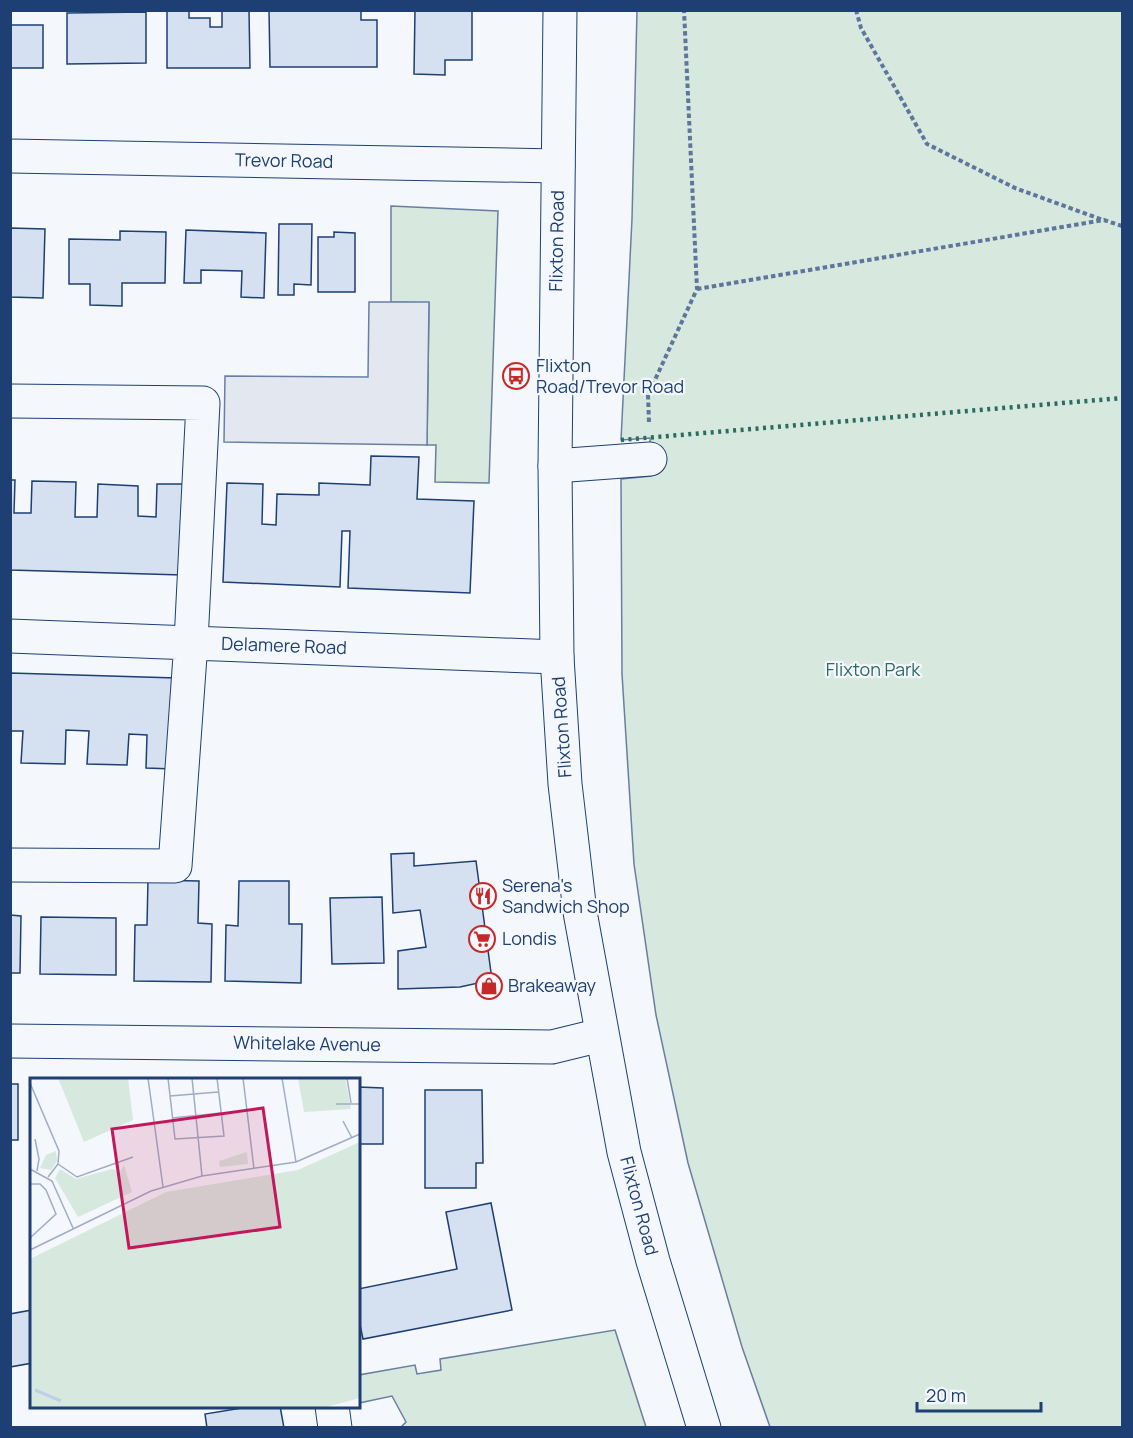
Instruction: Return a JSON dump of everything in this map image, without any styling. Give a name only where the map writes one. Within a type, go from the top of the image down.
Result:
[{"type":"street","name":"Flixton Road","points":[[560,10],[555,465],[557,657],[565,784],[579,901],[601,1035],[627,1163],[653,1261],[705,1428]]},
{"type":"street","name":"Trevor Road","points":[[10,156],[558,166]]},
{"type":"street","points":[[10,401],[203,403],[191,642],[175,866],[10,865]]},
{"type":"street","points":[[555,465],[650,459]]},
{"type":"street","name":"Delamere Road","points":[[10,636],[557,657]]},
{"type":"street","name":"Whitelake Avenue","points":[[10,1041],[552,1047],[601,1035]]},
{"type":"street","points":[[332,1408],[335,1428]]},
{"type":"path","points":[[649,427],[648,395],[697,289],[684,10]]},
{"type":"path","points":[[855,10],[861,28],[927,144],[1015,188],[1122,226]]},
{"type":"path","points":[[697,289],[1104,220]]},
{"type":"green space","name":"Flixton Park","points":[[637,11],[1122,11],[1122,1427],[770,1427],[742,1347],[688,1163],[656,1015],[634,864],[622,674],[621,479],[651,476],[650,438],[621,440],[632,219]]},
{"type":"green space","points":[[391,206],[498,211],[489,483],[435,482],[436,445],[427,445],[429,303],[391,302]]},
{"type":"green space","points":[[615,1330],[646,1427],[401,1427],[406,1422],[392,1396],[360,1403],[360,1375],[415,1365],[417,1374],[441,1370],[440,1359]]},
{"type":"shaded area","points":[[369,302],[429,302],[427,445],[224,442],[225,376],[368,377]]},
{"type":"building","points":[[222,10],[249,10],[250,68],[167,68],[167,11],[189,11],[189,18],[210,18],[210,27],[222,27]]},
{"type":"building","points":[[269,10],[361,10],[361,20],[377,20],[377,67],[270,67]]},
{"type":"building","points":[[415,10],[472,10],[472,60],[445,60],[445,75],[414,74]]},
{"type":"building","points":[[146,12],[146,63],[67,64],[67,13]]},
{"type":"building","points":[[10,25],[43,25],[43,68],[10,68]]},
{"type":"building","points":[[279,224],[312,224],[311,285],[294,284],[294,295],[278,295]]},
{"type":"building","points":[[10,228],[45,229],[43,298],[10,297]]},
{"type":"building","points":[[186,230],[266,233],[264,298],[241,297],[242,271],[201,270],[201,283],[184,283]]},
{"type":"building","points":[[120,231],[166,232],[165,283],[122,283],[122,306],[90,305],[90,284],[69,284],[69,239],[120,240]]},
{"type":"building","points":[[334,232],[355,233],[355,292],[318,292],[318,237],[334,237]]},
{"type":"building","points":[[371,456],[419,457],[417,499],[474,501],[470,593],[348,588],[350,531],[342,531],[340,587],[223,582],[227,483],[263,484],[262,524],[276,525],[277,494],[319,495],[319,483],[370,485]]},
{"type":"building","points":[[10,480],[15,480],[14,513],[31,513],[32,481],[76,482],[75,517],[97,517],[98,484],[138,486],[138,516],[156,517],[157,484],[184,484],[182,575],[10,570]]},
{"type":"building","points":[[10,673],[176,678],[173,769],[146,768],[147,735],[129,734],[127,765],[87,764],[89,731],[66,730],[65,764],[21,763],[23,731],[10,731]]},
{"type":"building","points":[[414,853],[414,866],[476,861],[492,980],[460,987],[398,989],[398,951],[426,947],[420,910],[393,913],[391,854]]},
{"type":"building","points":[[148,880],[199,881],[198,923],[212,924],[211,982],[134,981],[135,925],[147,925]]},
{"type":"building","points":[[239,881],[289,881],[289,924],[302,924],[301,983],[225,981],[226,925],[238,926]]},
{"type":"building","points":[[382,897],[384,963],[332,964],[330,898]]},
{"type":"building","points":[[10,915],[21,916],[20,973],[10,973]]},
{"type":"building","points":[[41,917],[116,918],[116,975],[40,974]]},
{"type":"building","points":[[10,1084],[18,1084],[18,1140],[10,1140]]},
{"type":"building","points":[[360,1087],[383,1088],[383,1144],[360,1144]]},
{"type":"building","points":[[425,1090],[482,1090],[483,1163],[476,1163],[476,1188],[425,1188]]},
{"type":"building","points":[[491,1203],[512,1310],[363,1339],[360,1325],[360,1289],[457,1269],[446,1212]]},
{"type":"building","points":[[30,1310],[30,1363],[10,1367],[10,1314]]},
{"type":"building","points":[[242,1408],[280,1408],[284,1428],[207,1428],[205,1414]]},
{"type":"hedge","points":[[621,440],[1122,398]]},
{"type":"place","name":"Flixton Road/Trevor Road","points":[[516,376]]},
{"type":"place","name":"Serena's Sandwich Shop","points":[[483,896]]},
{"type":"place","name":"Londis","points":[[482,939]]},
{"type":"place","name":"Brakeaway","points":[[489,986]]}]
